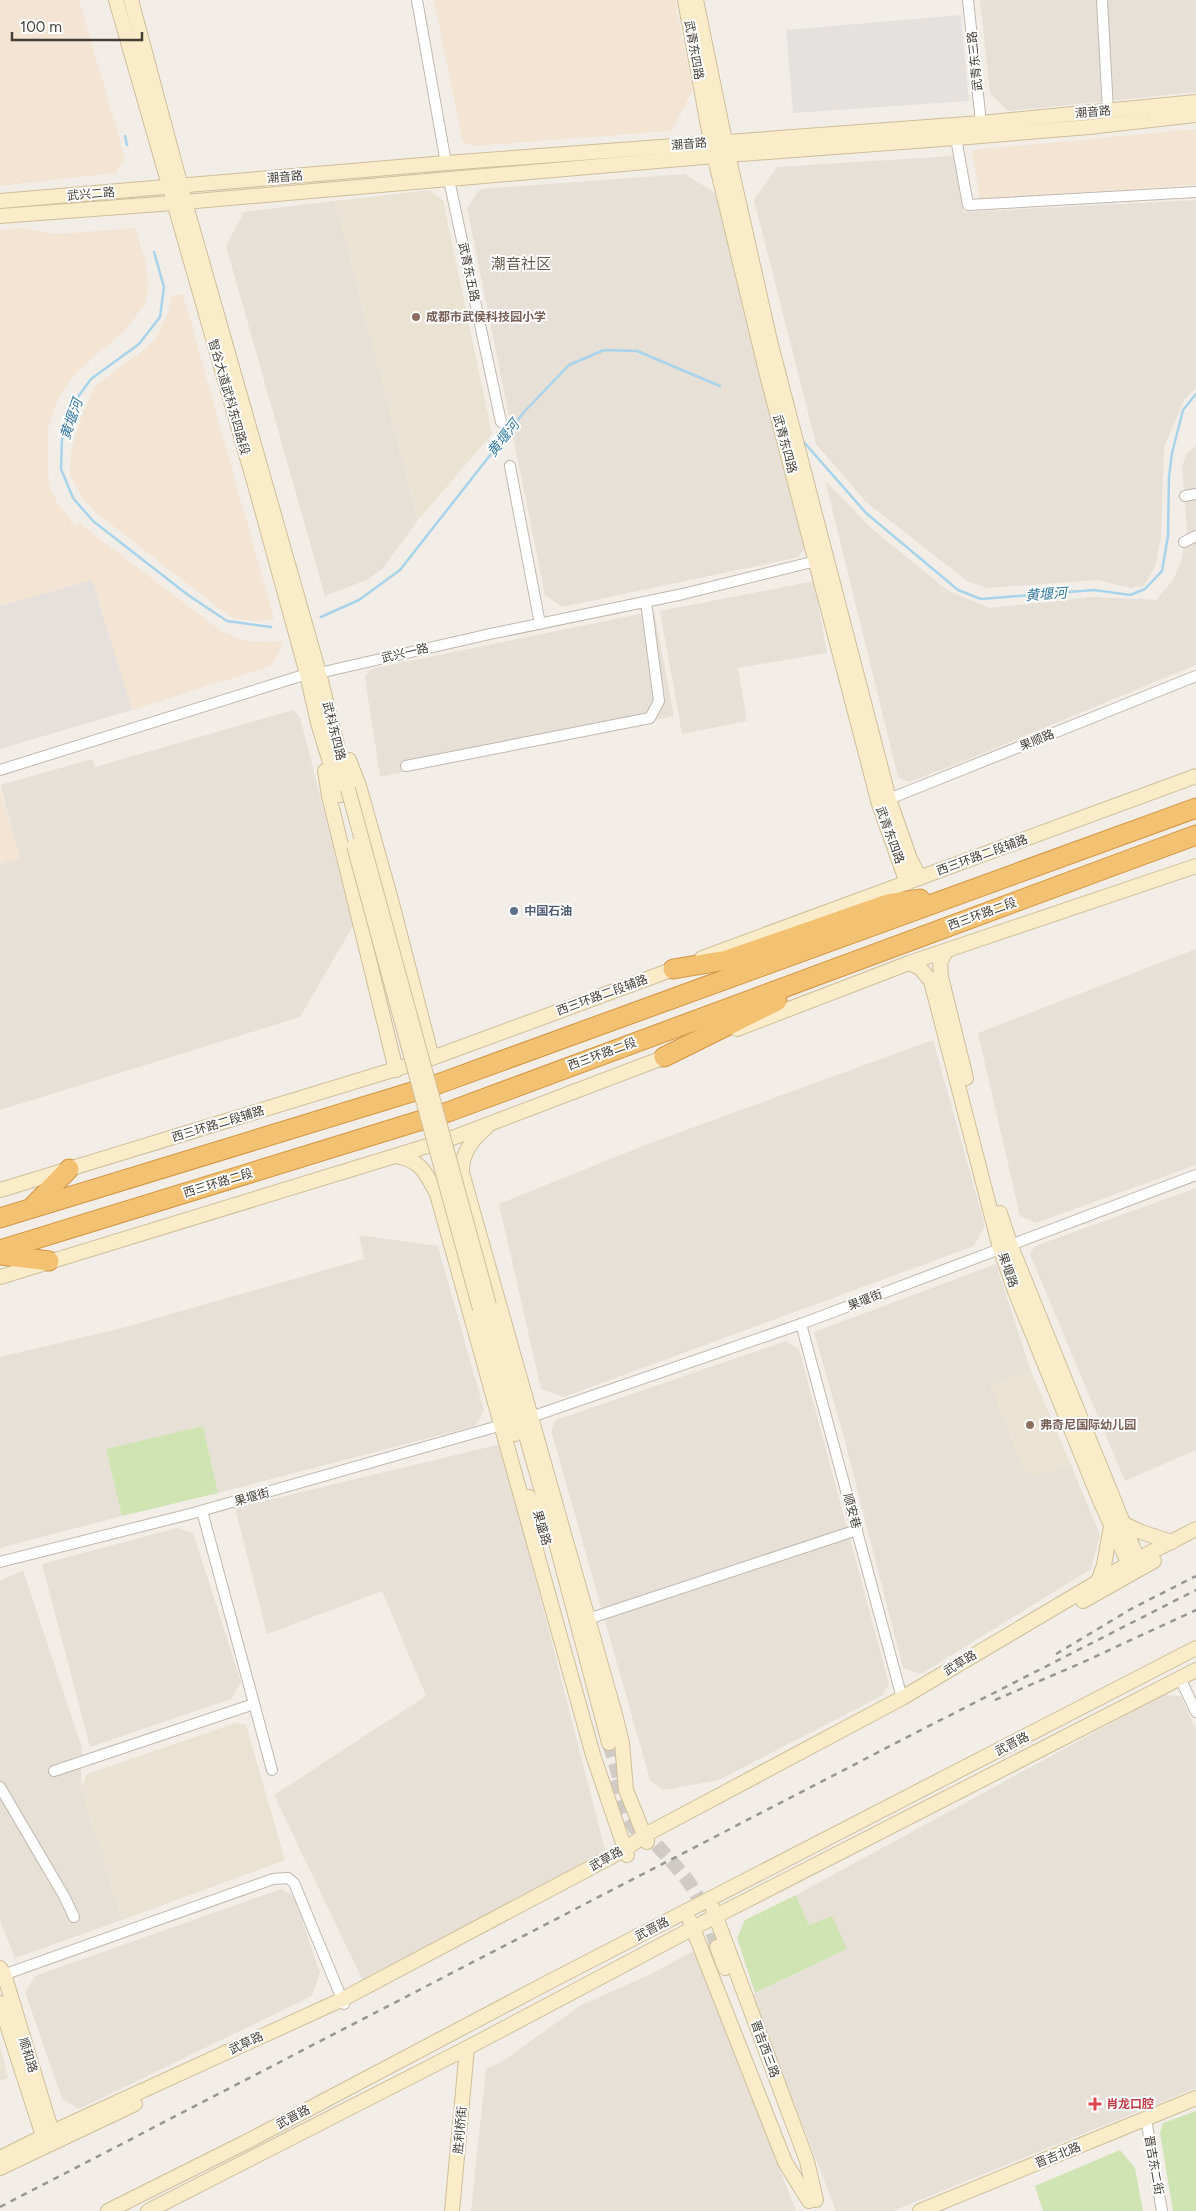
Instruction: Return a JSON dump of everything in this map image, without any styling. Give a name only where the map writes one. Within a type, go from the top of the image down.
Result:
[{"type":"highway","points":[[0,1218],[438,1084],[1196,808]]},
{"type":"highway","name":"西三环路二段","points":[[0,1250],[448,1112],[1196,835]]},
{"type":"highway","points":[[673,969],[727,960],[888,904],[963,892]]},
{"type":"highway","points":[[664,1058],[858,960]]},
{"type":"highway","points":[[32,1208],[69,1169]]},
{"type":"highway","points":[[0,1254],[49,1261]]},
{"type":"street","name":"智谷大道武科东四路段","points":[[116,0],[175,187]]},
{"type":"street","name":"智谷大道武科东四路段","points":[[131,0],[179,202],[313,673],[318,723],[344,792]]},
{"type":"street","points":[[417,0],[446,163]]},
{"type":"street","name":"武青东四路","points":[[685,0],[718,141],[767,375],[816,560],[884,801],[914,880]]},
{"type":"street","name":"武青东四路","points":[[696,0],[718,141]]},
{"type":"street","name":"武青东三路","points":[[968,0],[981,122]]},
{"type":"street","points":[[1102,0],[1108,111]]},
{"type":"street","name":"潮音路","points":[[175,187],[718,141],[981,122],[1196,102]]},
{"type":"street","name":"潮音路","points":[[0,216],[449,180],[721,155],[1089,127],[1196,115]]},
{"type":"street","points":[[956,138],[968,205],[1196,192]]},
{"type":"street","name":"武青东四路","points":[[721,155],[770,341],[884,801]]},
{"type":"street","name":"武青东五路","points":[[449,180],[501,422]]},
{"type":"street","name":"武兴二路","points":[[0,202],[175,187]]},
{"type":"street","points":[[510,466],[540,624]]},
{"type":"street","points":[[1185,496],[1196,494]]},
{"type":"street","points":[[1184,542],[1196,536]]},
{"type":"street","name":"武兴一路","points":[[0,770],[313,673],[646,602],[816,560]]},
{"type":"street","points":[[406,766],[650,718],[659,701],[646,602]]},
{"type":"street","name":"武科东四路","points":[[313,673],[330,713],[344,792]]},
{"type":"street","name":"果顺路","points":[[884,801],[1196,676]]},
{"type":"street","points":[[330,713],[359,786],[432,1058]]},
{"type":"street","points":[[318,723],[329,796],[396,1070]]},
{"type":"street","name":"西三环路二段辅路","points":[[0,1190],[432,1058],[1196,776]]},
{"type":"street","name":"果盛路","points":[[344,792],[484,1307],[606,1745]]},
{"type":"street","points":[[0,1277],[447,1140],[909,963],[1196,866]]},
{"type":"street","name":"果堰路","points":[[946,950],[940,964],[941,977],[1002,1221],[1005,1246]]},
{"type":"street","name":"果堰路","points":[[909,963],[920,968],[931,980],[1005,1246],[1015,1292],[1135,1566]]},
{"type":"street","points":[[493,1123],[471,1143],[462,1164],[462,1173],[620,1735],[626,1790],[646,1838]]},
{"type":"street","points":[[395,1156],[414,1161],[425,1171],[437,1194],[540,1556],[593,1755],[625,1853]]},
{"type":"street","name":"果堰街","points":[[531,1417],[801,1324],[1196,1175]]},
{"type":"street","name":"顺安巷","points":[[801,1324],[902,1698]]},
{"type":"street","name":"果堰街","points":[[0,1562],[202,1511],[502,1425]]},
{"type":"street","points":[[540,1556],[544,1517],[543,1457]]},
{"type":"street","points":[[512,1462],[544,1517],[570,1552]]},
{"type":"street","points":[[202,1511],[272,1770]]},
{"type":"street","points":[[1098,1582],[1117,1524],[1172,1542]]},
{"type":"street","name":"武草路","points":[[646,1838],[898,1708],[1196,1529]]},
{"type":"street","points":[[588,1618],[857,1530]]},
{"type":"street","name":"武草路","points":[[0,2158],[49,2139],[343,2002],[625,1853],[646,1838],[902,1698],[1098,1582],[1196,1540]]},
{"type":"street","name":"武晋路","points":[[108,2211],[248,2141],[687,1911],[1196,1648]]},
{"type":"street","name":"武晋路","points":[[148,2211],[467,2048],[716,1916],[1196,1670]]},
{"type":"street","points":[[1180,1678],[1196,1712]]},
{"type":"street","points":[[54,1771],[254,1704]]},
{"type":"street","points":[[0,1787],[64,1896],[74,1917]]},
{"type":"street","points":[[1,1972],[273,1879],[288,1878],[294,1883],[343,2002]]},
{"type":"street","name":"晋吉西三路","points":[[709,1900],[807,2160],[814,2206]]},
{"type":"street","name":"晋吉西三路","points":[[687,1911],[785,2162],[814,2206]]},
{"type":"street","name":"晋吉西三路","points":[[714,1948],[814,2206]]},
{"type":"street","name":"顺和路","points":[[1,1972],[49,2139]]},
{"type":"street","name":"顺和路","points":[[0,2002],[49,2139]]},
{"type":"street","name":"胜利桥街","points":[[452,2211],[467,2048]]},
{"type":"street","name":"晋吉北路","points":[[920,2211],[1196,2098]]},
{"type":"street","name":"晋吉东二街","points":[[1146,2119],[1162,2211]]},
{"type":"street","name":"武草路","points":[[0,2168],[49,2139]]},
{"type":"shaded area","points":[[0,0],[79,0],[125,158],[115,173],[0,186]]},
{"type":"shaded area","points":[[434,0],[675,0],[693,90],[671,131],[474,146],[466,144],[462,139]]},
{"type":"shaded area","points":[[980,0],[1196,0],[1196,92],[1008,111],[990,93]]},
{"type":"shaded area","points":[[961,15],[969,101],[793,113],[786,30]]},
{"type":"shaded area","points":[[1196,129],[1196,185],[980,199],[972,150]]},
{"type":"shaded area","points":[[954,156],[963,212],[1196,200],[1196,388],[1184,400],[1164,447],[1161,538],[1156,564],[1144,586],[1131,588],[1097,580],[987,588],[967,581],[866,502],[816,444],[754,200],[777,167]]},
{"type":"shaded area","points":[[685,174],[715,193],[805,546],[799,557],[562,607],[545,595],[467,208],[480,189]]},
{"type":"shaded area","name":"成都市武侯科技园小学","points":[[429,190],[443,200],[492,434],[418,520],[335,201]]},
{"type":"shaded area","points":[[335,201],[418,520],[383,568],[369,579],[325,596],[226,246],[244,212]]},
{"type":"shaded area","points":[[23,228],[58,234],[135,228],[146,262],[148,289],[145,304],[126,329],[78,371],[63,390],[54,409],[48,430],[48,464],[49,486],[58,504],[76,527],[80,524],[221,631],[237,638],[255,642],[281,641],[282,647],[271,666],[132,710],[92,580],[0,606],[0,230]]},
{"type":"shaded area","points":[[183,294],[274,619],[259,621],[241,620],[229,616],[95,512],[84,500],[70,475],[71,451],[82,415],[95,386],[144,350],[156,338],[169,310],[171,297]]},
{"type":"shaded area","points":[[1196,445],[1196,665],[909,782],[898,777],[825,480],[871,528],[947,590],[989,608],[1093,597],[1156,600],[1173,580],[1182,559],[1187,528],[1182,466],[1187,453]]},
{"type":"shaded area","points":[[92,580],[132,710],[0,749],[0,606]]},
{"type":"shaded area","points":[[814,581],[827,653],[738,668],[747,721],[682,734],[660,611]]},
{"type":"shaded area","points":[[654,611],[674,716],[380,777],[365,677],[371,669]]},
{"type":"shaded area","points":[[293,710],[300,717],[353,926],[300,1017],[0,1110],[0,864],[20,858],[0,785],[92,759],[95,767]]},
{"type":"shaded area","points":[[0,790],[20,858],[0,864]]},
{"type":"shaded area","points":[[1196,949],[1196,1165],[1036,1223],[1020,1216],[978,1033]]},
{"type":"shaded area","points":[[933,1040],[985,1226],[974,1246],[564,1397],[541,1389],[499,1204],[645,1145]]},
{"type":"shaded area","points":[[1196,1188],[1196,1450],[1125,1481],[1030,1254],[1035,1246]]},
{"type":"shaded area","points":[[359,1235],[438,1246],[484,1410],[475,1426],[218,1493],[203,1426],[106,1450],[122,1516],[0,1548],[0,1357],[126,1327],[364,1259]]},
{"type":"shaded area","points":[[996,1264],[1031,1371],[991,1384],[1038,1475],[1071,1465],[1100,1535],[1091,1569],[921,1674],[903,1668],[843,1434],[814,1332]]},
{"type":"shaded area","points":[[786,1341],[799,1349],[889,1684],[883,1695],[719,1780],[663,1790],[650,1780],[551,1430],[556,1420]]},
{"type":"shaded area","name":"弗奇尼国际幼儿园","points":[[1031,1371],[1071,1465],[1038,1475],[1022,1468],[990,1384]]},
{"type":"shaded area","points":[[501,1444],[606,1854],[363,1981],[274,1795],[426,1696],[382,1591],[267,1634],[235,1508]]},
{"type":"shaded area","points":[[177,1528],[193,1533],[241,1682],[231,1699],[90,1747],[42,1564]]},
{"type":"shaded area","points":[[23,1570],[82,1748],[81,1788],[122,1920],[15,1958],[0,1920],[0,1581]]},
{"type":"shaded area","points":[[1163,1695],[1181,1696],[1196,1731],[1196,2088],[893,2211],[836,2211],[752,1995],[847,1949],[809,1925],[796,1895]]},
{"type":"shaded area","points":[[236,1723],[246,1725],[285,1860],[122,1920],[81,1788],[87,1774]]},
{"type":"shaded area","points":[[281,1889],[294,1896],[320,1973],[312,1996],[79,2109],[62,2099],[25,1992],[35,1976]]},
{"type":"shaded area","points":[[695,1950],[796,2211],[471,2211],[486,2069],[500,2063],[581,2005],[651,1974]]},
{"type":"shaded area","points":[[0,2045],[8,2078],[0,2081]]},
{"type":"green space","points":[[203,1426],[218,1493],[122,1516],[106,1449]]},
{"type":"green space","points":[[796,1895],[809,1925],[832,1916],[847,1949],[755,1993],[737,1938],[745,1920]]},
{"type":"green space","points":[[1196,2111],[1196,2211],[1173,2211],[1160,2133],[1163,2123]]},
{"type":"green space","points":[[1120,2150],[1135,2168],[1143,2211],[1043,2211],[1035,2186]]},
{"type":"waterway","name":"黄堰河","points":[[125,136],[127,145]]},
{"type":"waterway","name":"黄堰河","points":[[154,252],[164,287],[160,317],[139,344],[91,379],[75,401],[62,439],[61,469],[73,498],[93,521],[188,595],[227,621],[271,627]]},
{"type":"waterway","name":"黄堰河","points":[[321,617],[359,600],[400,570],[524,412],[569,365],[604,350],[637,351],[720,386]]},
{"type":"waterway","name":"黄堰河","points":[[802,440],[866,513],[958,590],[981,599],[1094,590],[1130,595],[1145,589],[1162,571],[1168,536],[1169,477],[1172,453],[1183,410],[1196,394]]},
{"type":"tunnel","points":[[609,1743],[622,1787]]},
{"type":"tunnel","points":[[614,1780],[627,1817],[644,1841]]},
{"type":"tunnel","points":[[643,1829],[690,1884],[704,1910],[717,1947]]},
{"type":"railway","points":[[1056,1654],[1131,1609],[1196,1576]]},
{"type":"railway","points":[[0,2207],[923,1729],[1196,1590]]},
{"type":"railway","points":[[995,1700],[1196,1610]]},
{"type":"place","name":"成都市武侯科技园小学","points":[[416,317]]},
{"type":"place","name":"中国石油","points":[[514,911]]},
{"type":"place","name":"弗奇尼国际幼儿园","points":[[1030,1425]]},
{"type":"place","name":"肖龙口腔","points":[[1095,2104]]},
{"type":"district","name":"潮音社区","points":[[521,264]]}]
